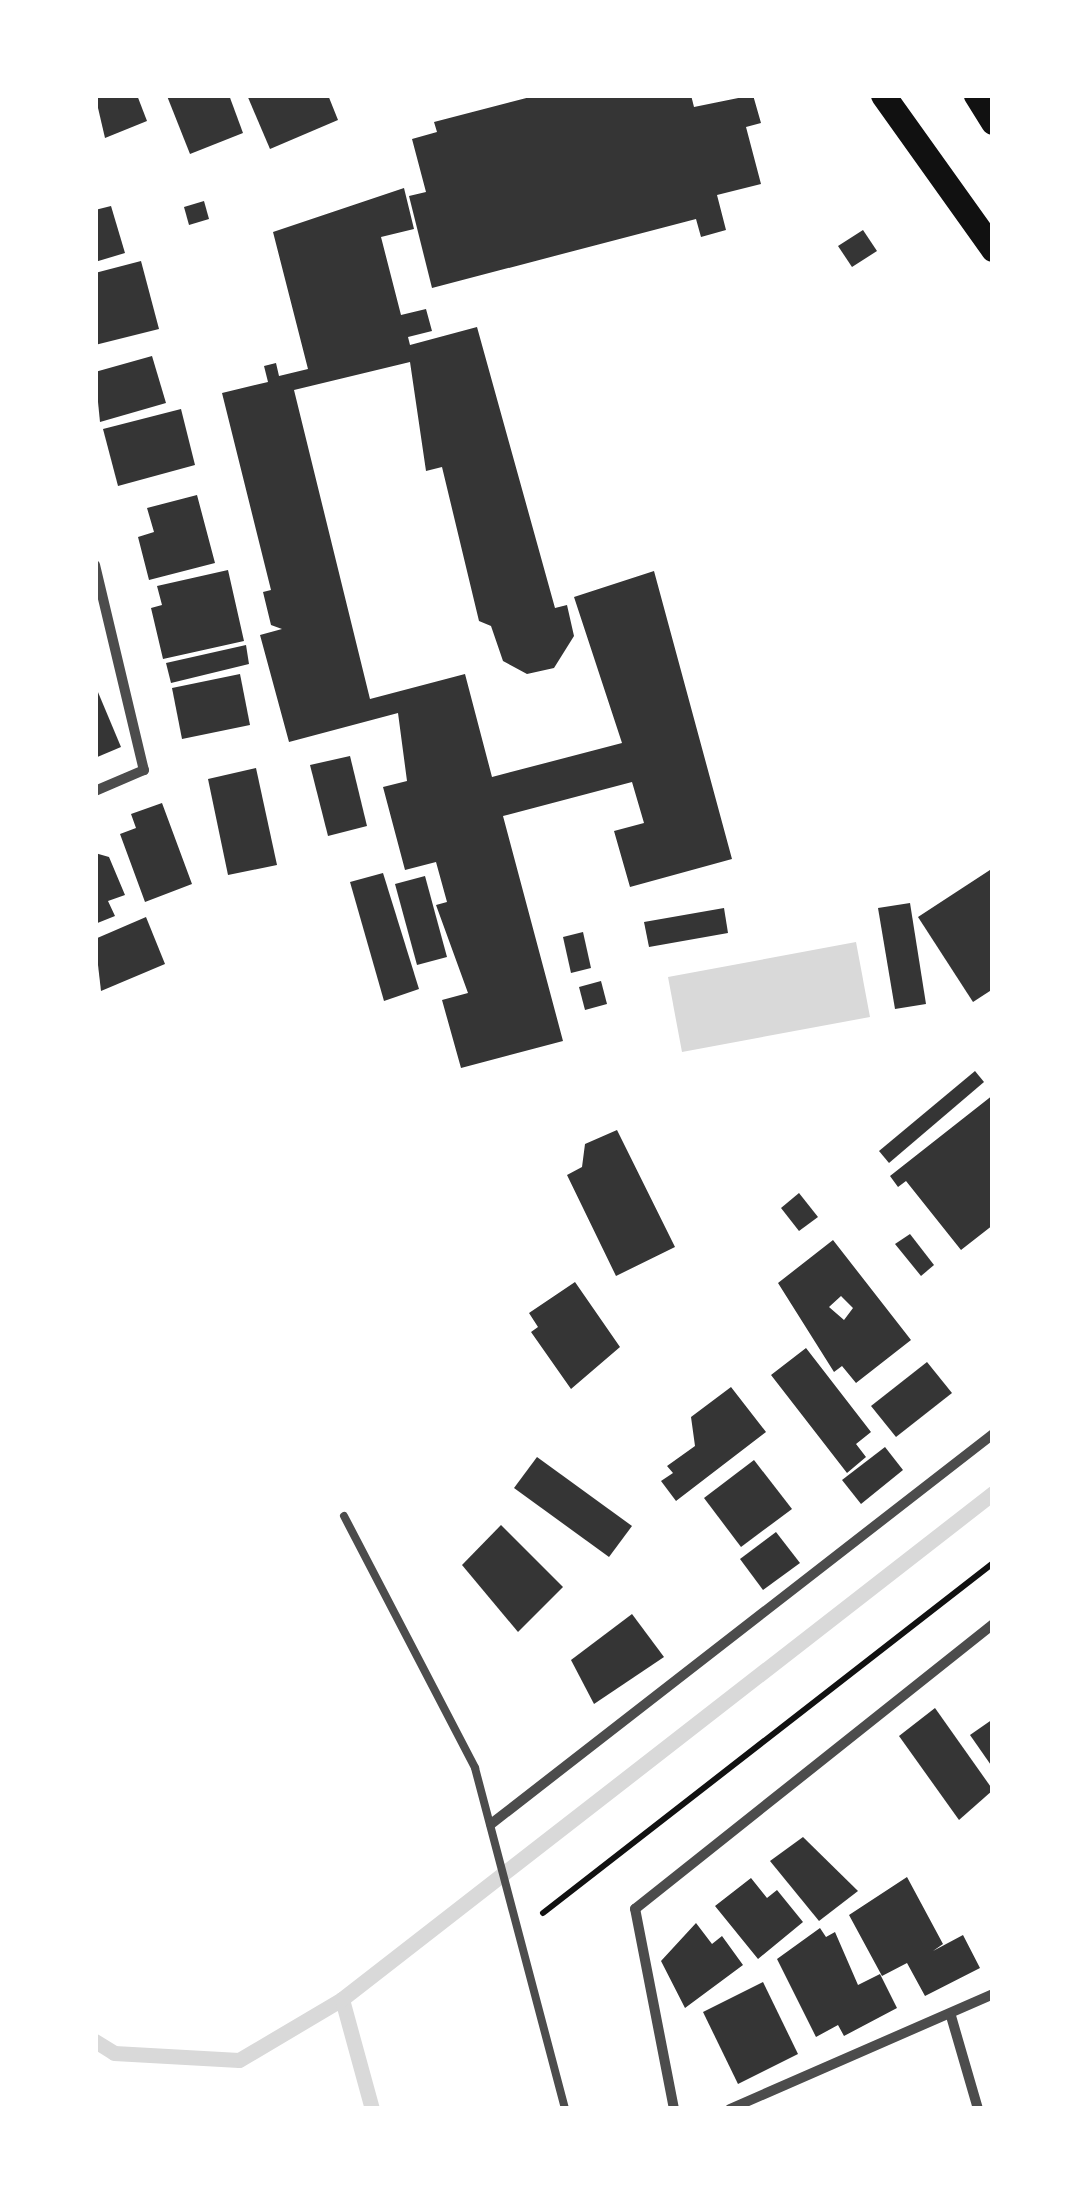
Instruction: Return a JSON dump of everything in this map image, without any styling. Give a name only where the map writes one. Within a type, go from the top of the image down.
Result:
[{"type":"main road","points":[[883,95],[993,249]]},
{"type":"main road","points":[[976,95],[993,122]]},
{"type":"street","points":[[95,565],[144,770],[95,791]]},
{"type":"street","points":[[491,1824],[993,1434]]},
{"type":"street","points":[[674,2109],[635,1909],[993,1624]]},
{"type":"street","points":[[730,2109],[951,2016],[993,1994]]},
{"type":"street","points":[[951,2016],[978,2109]]},
{"type":"lane","points":[[344,1516],[474,1768],[523,1929],[565,2109]]},
{"type":"path","points":[[794,95],[808,95]]},
{"type":"path","points":[[523,1929],[993,1562]]},
{"type":"shaded area","points":[[856,942],[870,1017],[682,1052],[668,977]]},
{"type":"building","points":[[95,95],[137,95],[147,121],[105,138]]},
{"type":"building","points":[[229,95],[243,133],[190,154],[167,96]]},
{"type":"building","points":[[247,95],[328,95],[338,120],[270,149]]},
{"type":"building","points":[[538,95],[691,95],[694,107],[753,95],[761,123],[746,127],[761,184],[717,195],[726,230],[701,237],[696,219],[432,288],[409,196],[426,192],[412,139],[437,132],[434,122]]},
{"type":"building","points":[[404,188],[414,229],[381,237],[401,315],[426,309],[432,331],[408,337],[410,345],[477,327],[555,608],[567,605],[574,636],[554,668],[527,674],[503,661],[491,626],[479,621],[442,467],[426,471],[410,362],[294,390],[370,699],[465,674],[492,777],[622,743],[574,597],[654,571],[732,859],[630,887],[614,831],[644,823],[632,782],[503,816],[563,1041],[461,1068],[442,1000],[468,993],[436,905],[447,902],[436,862],[405,870],[383,787],[407,781],[398,713],[289,742],[260,635],[282,629],[271,625],[263,592],[271,590],[222,393],[268,382],[264,366],[276,363],[279,376],[308,369],[273,232]]},
{"type":"building","points":[[204,201],[209,219],[189,225],[184,207]]},
{"type":"building","points":[[111,206],[125,253],[95,262],[95,210]]},
{"type":"building","points":[[863,230],[877,251],[852,267],[838,246]]},
{"type":"building","points":[[141,261],[159,329],[95,345],[95,273]]},
{"type":"building","points":[[152,356],[166,403],[100,422],[95,372]]},
{"type":"building","points":[[181,409],[195,465],[118,486],[103,429]]},
{"type":"building","points":[[197,495],[215,563],[149,580],[138,537],[154,532],[147,508]]},
{"type":"building","points":[[228,570],[244,641],[163,659],[151,608],[162,605],[157,586]]},
{"type":"building","points":[[246,645],[249,664],[171,683],[166,663]]},
{"type":"building","points":[[240,674],[250,725],[182,739],[172,688]]},
{"type":"building","points":[[95,685],[121,747],[95,758]]},
{"type":"building","points":[[350,756],[367,826],[328,836],[310,765]]},
{"type":"building","points":[[256,768],[277,865],[228,875],[208,779]]},
{"type":"building","points":[[162,803],[192,884],[145,902],[120,834],[136,828],[131,814]]},
{"type":"building","points":[[95,853],[109,857],[125,895],[108,901],[115,916],[95,924]]},
{"type":"building","points":[[993,868],[993,989],[973,1002],[918,917]]},
{"type":"building","points":[[383,873],[419,989],[384,1001],[350,882]]},
{"type":"building","points":[[425,876],[447,957],[417,965],[395,884]]},
{"type":"building","points":[[910,903],[926,1004],[895,1009],[878,908]]},
{"type":"building","points":[[724,908],[728,933],[649,947],[644,922]]},
{"type":"building","points":[[146,917],[165,964],[101,991],[95,939]]},
{"type":"building","points":[[583,932],[591,968],[571,973],[563,937]]},
{"type":"building","points":[[601,981],[607,1004],[585,1010],[579,987]]},
{"type":"building","points":[[975,1071],[984,1082],[889,1163],[879,1151]]},
{"type":"building","points":[[993,1095],[993,1225],[961,1250],[906,1181],[898,1187],[890,1176]]},
{"type":"building","points":[[617,1130],[675,1247],[616,1276],[567,1175],[582,1167],[585,1144]]},
{"type":"building","points":[[799,1193],[818,1217],[799,1231],[781,1208]]},
{"type":"building","points":[[910,1234],[934,1265],[921,1276],[895,1244]]},
{"type":"building","points":[[833,1240],[911,1340],[856,1383],[842,1366],[834,1372],[778,1283]],"holes":[[[841,1296],[853,1308],[844,1320],[829,1307]]]},
{"type":"building","points":[[575,1282],[620,1347],[571,1389],[531,1332],[538,1327],[529,1313]]},
{"type":"building","points":[[806,1348],[871,1432],[856,1444],[866,1457],[847,1473],[771,1375]]},
{"type":"building","points":[[927,1362],[952,1393],[896,1437],[871,1406]]},
{"type":"building","points":[[731,1387],[766,1432],[676,1501],[661,1481],[673,1473],[667,1466],[695,1446],[691,1417]]},
{"type":"building","points":[[885,1447],[903,1470],[861,1504],[842,1480]]},
{"type":"building","points":[[537,1457],[632,1526],[609,1557],[514,1488]]},
{"type":"building","points":[[754,1460],[792,1509],[741,1547],[704,1498]]},
{"type":"building","points":[[501,1525],[563,1587],[518,1632],[462,1565]]},
{"type":"building","points":[[776,1532],[800,1563],[763,1590],[740,1559]]},
{"type":"building","points":[[632,1614],[664,1657],[594,1704],[571,1660]]},
{"type":"building","points":[[935,1708],[993,1790],[959,1820],[899,1736]]},
{"type":"building","points":[[993,1719],[993,1768],[970,1735]]},
{"type":"building","points":[[803,1837],[858,1891],[819,1921],[770,1861]]},
{"type":"building","points":[[907,1877],[943,1944],[933,1951],[963,1935],[980,1968],[925,1996],[907,1963],[882,1976],[849,1915]]},
{"type":"building","points":[[751,1878],[767,1898],[777,1890],[803,1922],[758,1959],[715,1906]]},
{"type":"building","points":[[696,1923],[712,1944],[722,1936],[743,1965],[685,2008],[661,1961]]},
{"type":"building","points":[[820,1928],[826,1937],[835,1932],[858,1985],[880,1974],[897,2008],[844,2036],[838,2025],[816,2037],[777,1959]]},
{"type":"building","points":[[763,1982],[798,2054],[738,2084],[703,2012]]},
{"type":"waterway","points":[[372,2109],[342,1999],[993,1493]]},
{"type":"waterway","points":[[95,2041],[114,2053],[239,2060],[342,1999]]}]
